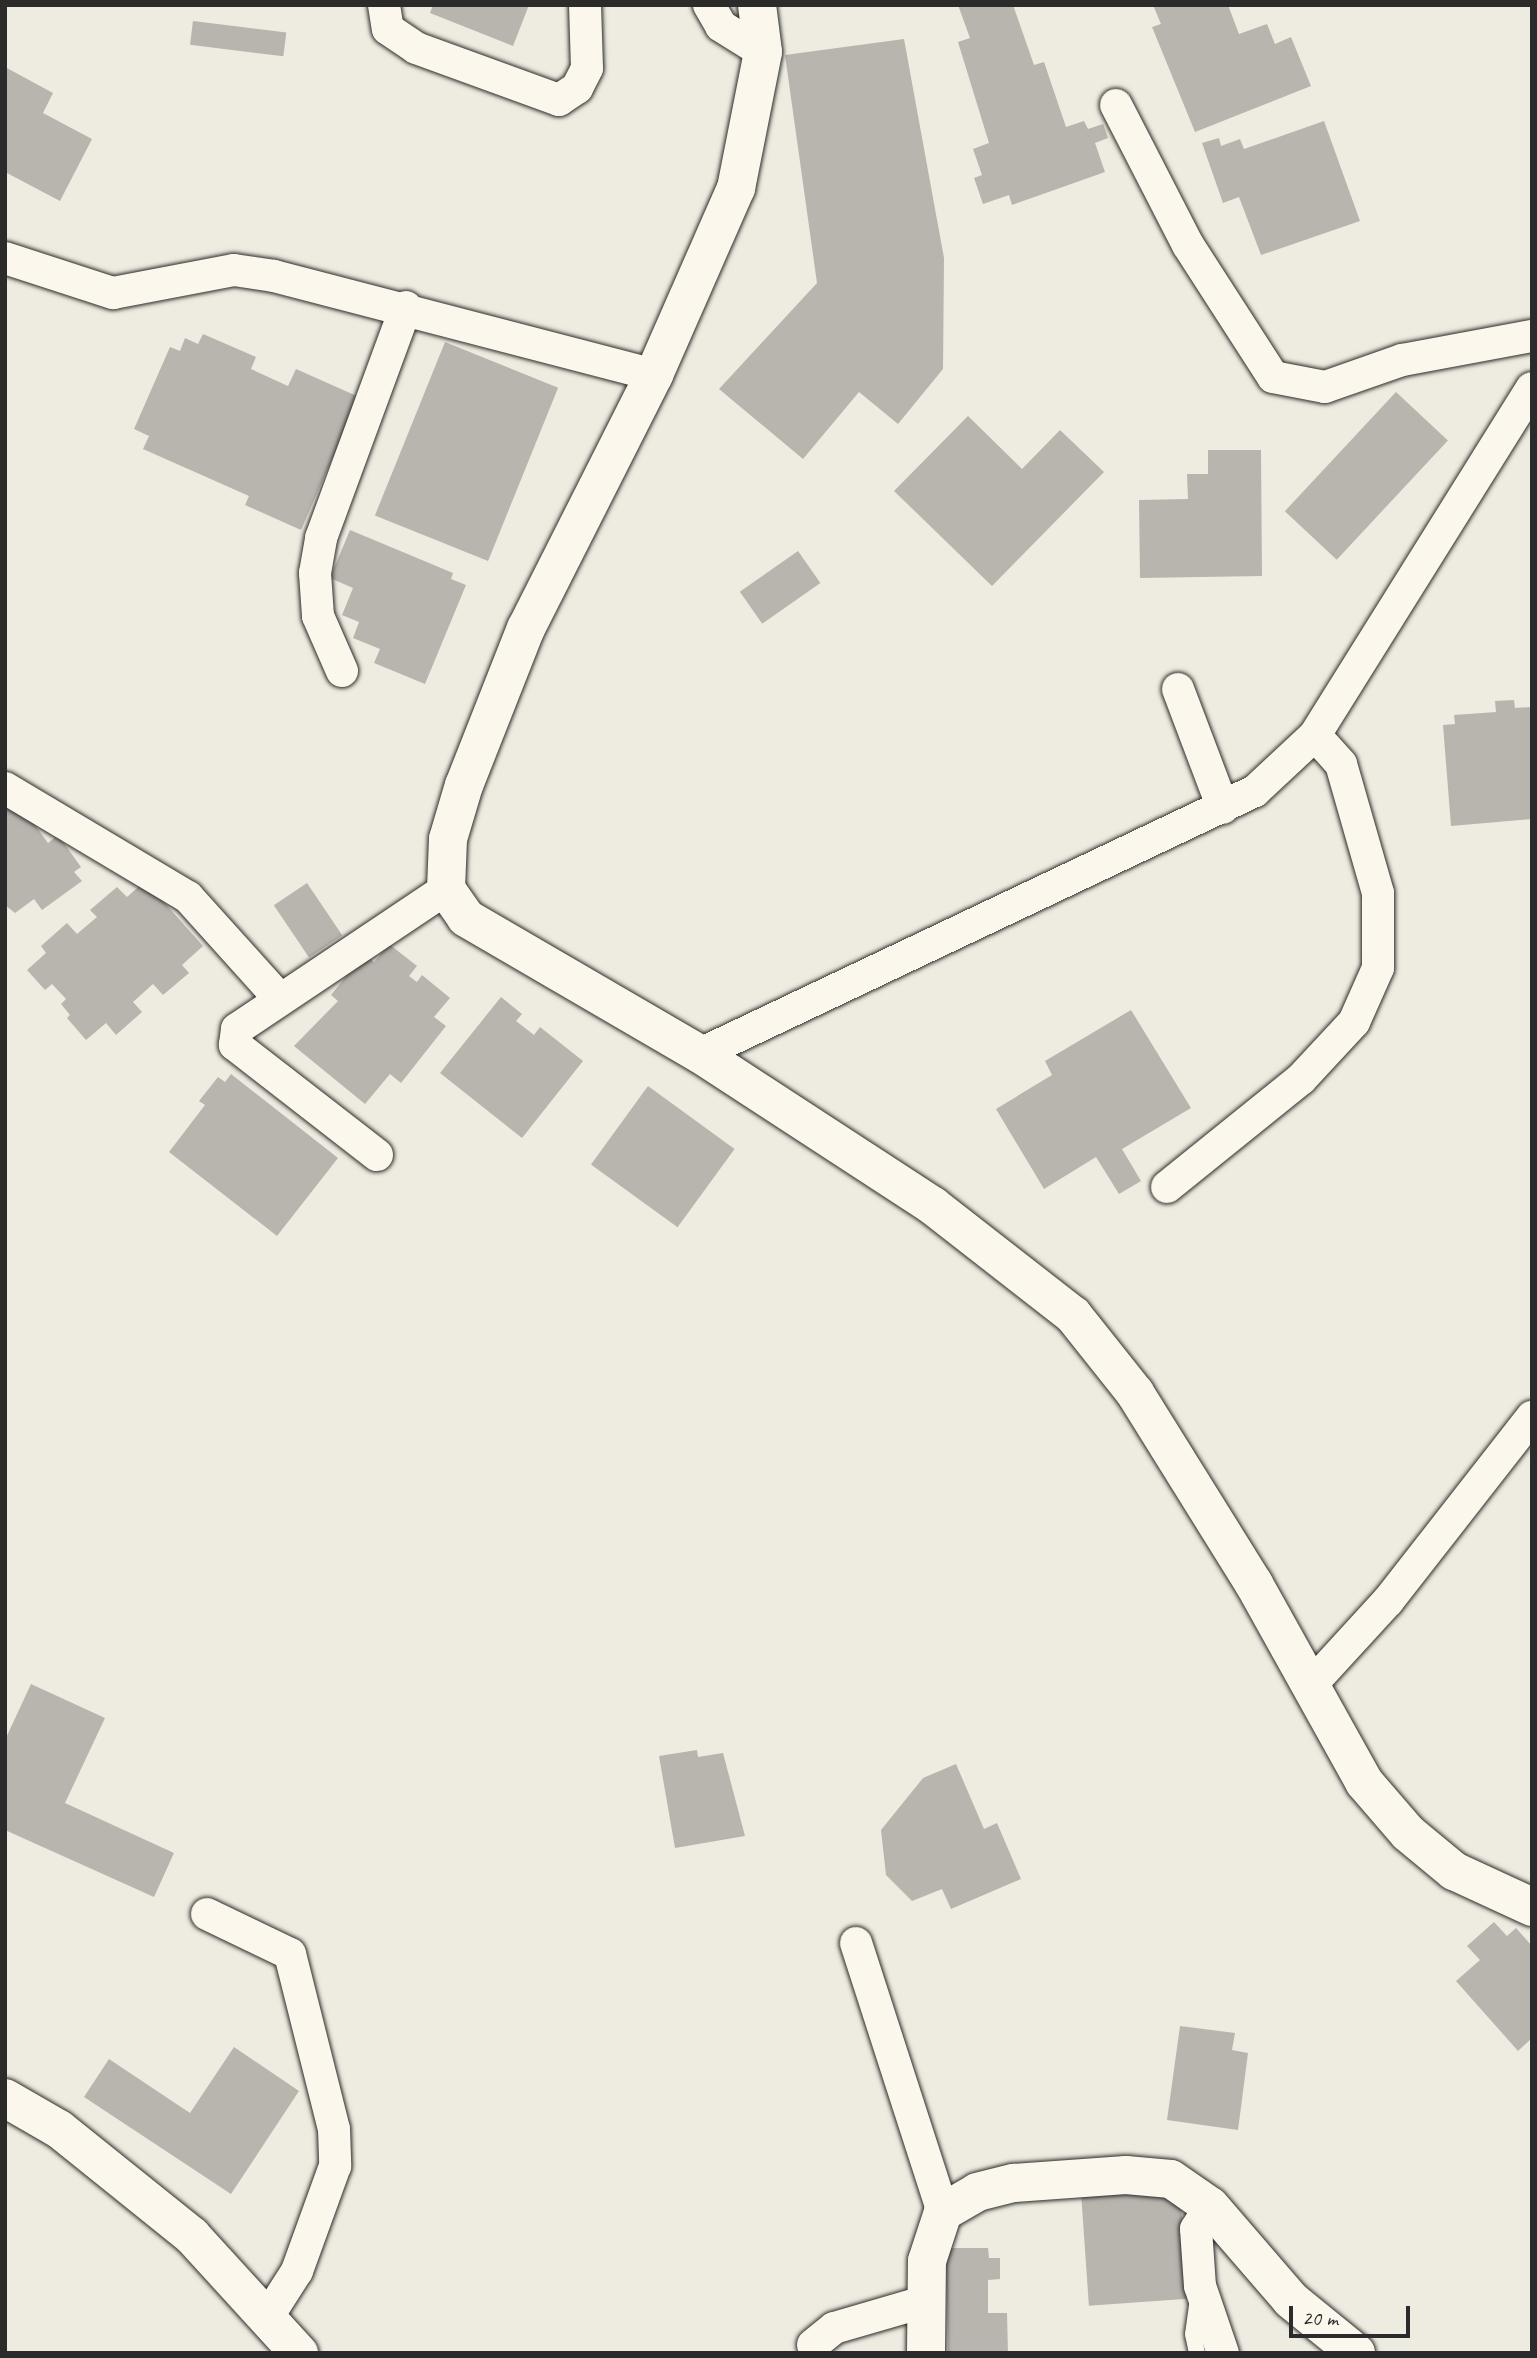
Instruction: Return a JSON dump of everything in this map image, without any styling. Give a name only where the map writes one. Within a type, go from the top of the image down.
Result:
[{"type":"street","points":[[384,5],[388,29],[416,48],[559,100],[577,88],[587,68],[585,5]]},
{"type":"street","points":[[709,5],[721,26],[763,52]]},
{"type":"street","points":[[757,5],[763,52],[736,188],[654,375],[526,628],[464,785],[448,839],[446,889],[466,918],[700,1054],[933,1206],[1073,1315],[1135,1393],[1310,1686],[1364,1782],[1408,1833],[1454,1871],[1532,1907]]},
{"type":"street","points":[[1116,105],[1188,245],[1273,377],[1325,387],[1402,360],[1532,336]]},
{"type":"street","points":[[5,258],[113,293],[234,270],[406,307],[654,375]]},
{"type":"street","points":[[342,671],[318,616],[315,573],[321,538],[406,307]]},
{"type":"street","points":[[700,1054],[1255,791],[1315,735],[1532,388]]},
{"type":"street","points":[[1178,689],[1223,808]]},
{"type":"street","points":[[1167,1187],[1301,1079],[1354,1022],[1378,968],[1378,893],[1341,764],[1315,735]]},
{"type":"street","points":[[5,788],[188,897],[279,998]]},
{"type":"street","points":[[377,1156],[234,1045],[237,1030],[279,998],[446,889]]},
{"type":"street","points":[[1310,1686],[1388,1601],[1532,1417]]},
{"type":"street","points":[[207,1914],[290,1954],[334,2129],[335,2166],[297,2271],[267,2318]]},
{"type":"street","points":[[856,1943],[943,2212],[927,2261],[926,2353]]},
{"type":"street","points":[[5,2098],[59,2129],[192,2236],[299,2353]]},
{"type":"street","points":[[943,2212],[976,2192],[1014,2183],[1126,2175],[1171,2179],[1210,2206],[1291,2300],[1356,2353]]},
{"type":"street","points":[[1210,2206],[1196,2229],[1200,2286],[1223,2353]]},
{"type":"street","points":[[813,2344],[856,2320],[926,2301]]},
{"type":"lane","points":[[1198,2353],[1193,2334],[1200,2286]]},
{"type":"building","points":[[433,5],[529,5],[513,46],[430,13]]},
{"type":"building","points":[[958,5],[1013,5],[1034,65],[1044,62],[1066,127],[1084,121],[1088,129],[1103,124],[1108,138],[1095,143],[1105,172],[1012,205],[1009,195],[983,204],[974,178],[982,175],[973,149],[989,143],[958,42],[970,38]]},
{"type":"building","points":[[1153,5],[1228,5],[1239,34],[1267,24],[1275,44],[1291,37],[1311,86],[1195,132],[1152,27],[1161,24]]},
{"type":"building","points":[[193,21],[286,32],[283,56],[190,45]]},
{"type":"building","points":[[904,39],[944,258],[943,369],[898,424],[859,392],[803,459],[719,389],[817,283],[785,55]]},
{"type":"building","points":[[5,67],[53,93],[43,113],[92,139],[60,201],[5,172]]},
{"type":"building","points":[[1324,121],[1360,221],[1261,255],[1239,197],[1223,203],[1202,143],[1219,138],[1221,146],[1240,139],[1244,149]]},
{"type":"building","points":[[203,334],[256,357],[251,369],[288,386],[296,369],[359,397],[301,530],[245,505],[249,496],[143,449],[149,436],[134,429],[170,347],[180,351],[185,338],[198,344]]},
{"type":"building","points":[[445,342],[558,388],[488,561],[375,515]]},
{"type":"building","points":[[1396,392],[1448,440],[1337,560],[1285,511]]},
{"type":"building","points":[[968,416],[1022,469],[1060,430],[1104,472],[992,586],[894,491]]},
{"type":"building","points":[[1208,450],[1261,450],[1262,576],[1140,578],[1139,500],[1188,499],[1187,474],[1208,474]]},
{"type":"building","points":[[350,530],[453,573],[451,579],[466,585],[425,684],[374,663],[380,649],[353,638],[359,622],[342,615],[353,588],[330,578]]},
{"type":"building","points":[[798,551],[820,583],[762,624],[740,592]]},
{"type":"building","points":[[1514,700],[1515,708],[1532,707],[1532,819],[1451,826],[1443,725],[1455,724],[1454,715],[1496,712],[1495,701]]},
{"type":"building","points":[[17,800],[48,843],[58,835],[81,867],[74,872],[82,881],[42,910],[34,899],[15,913],[5,905],[5,808]]},
{"type":"building","points":[[145,881],[203,946],[182,965],[189,973],[163,995],[153,984],[133,1002],[142,1012],[116,1035],[106,1023],[86,1040],[67,1018],[70,1015],[61,1004],[66,999],[52,984],[45,990],[27,970],[46,953],[41,946],[67,923],[77,934],[97,917],[90,910],[117,887],[127,897]]},
{"type":"building","points":[[307,883],[342,935],[309,958],[274,905]]},
{"type":"building","points":[[389,944],[417,966],[409,976],[417,982],[422,975],[450,998],[434,1017],[446,1026],[401,1083],[390,1074],[365,1104],[294,1046],[338,1001],[331,995],[364,954],[374,962]]},
{"type":"building","points":[[501,997],[522,1014],[516,1021],[534,1035],[540,1027],[583,1061],[522,1138],[440,1073]]},
{"type":"building","points":[[1131,1010],[1191,1108],[1122,1149],[1141,1181],[1119,1194],[1096,1157],[1044,1189],[996,1109],[1052,1075],[1045,1061]]},
{"type":"building","points":[[231,1074],[338,1158],[277,1236],[169,1152],[205,1105],[199,1101],[218,1077],[225,1082]]},
{"type":"building","points":[[648,1086],[735,1149],[678,1227],[591,1164]]},
{"type":"building","points":[[31,1684],[105,1718],[65,1803],[174,1853],[154,1897],[5,1830],[5,1740]]},
{"type":"building","points":[[697,1750],[698,1757],[723,1753],[745,1836],[675,1848],[659,1756]]},
{"type":"building","points":[[956,1764],[984,1829],[997,1823],[1021,1879],[951,1909],[942,1889],[912,1901],[886,1875],[881,1830],[923,1778]]},
{"type":"building","points":[[1494,1922],[1507,1936],[1516,1928],[1532,1946],[1532,2038],[1518,2051],[1456,1981],[1480,1960],[1467,1946]]},
{"type":"building","points":[[1180,2026],[1235,2033],[1232,2050],[1248,2053],[1238,2130],[1167,2120]]},
{"type":"building","points":[[234,2047],[299,2091],[231,2194],[84,2097],[109,2059],[190,2113]]},
{"type":"building","points":[[1180,2189],[1188,2299],[1089,2306],[1081,2196]]},
{"type":"building","points":[[946,2248],[988,2248],[989,2258],[1000,2258],[1000,2279],[988,2280],[988,2313],[1007,2313],[1008,2353],[948,2353]]}]
